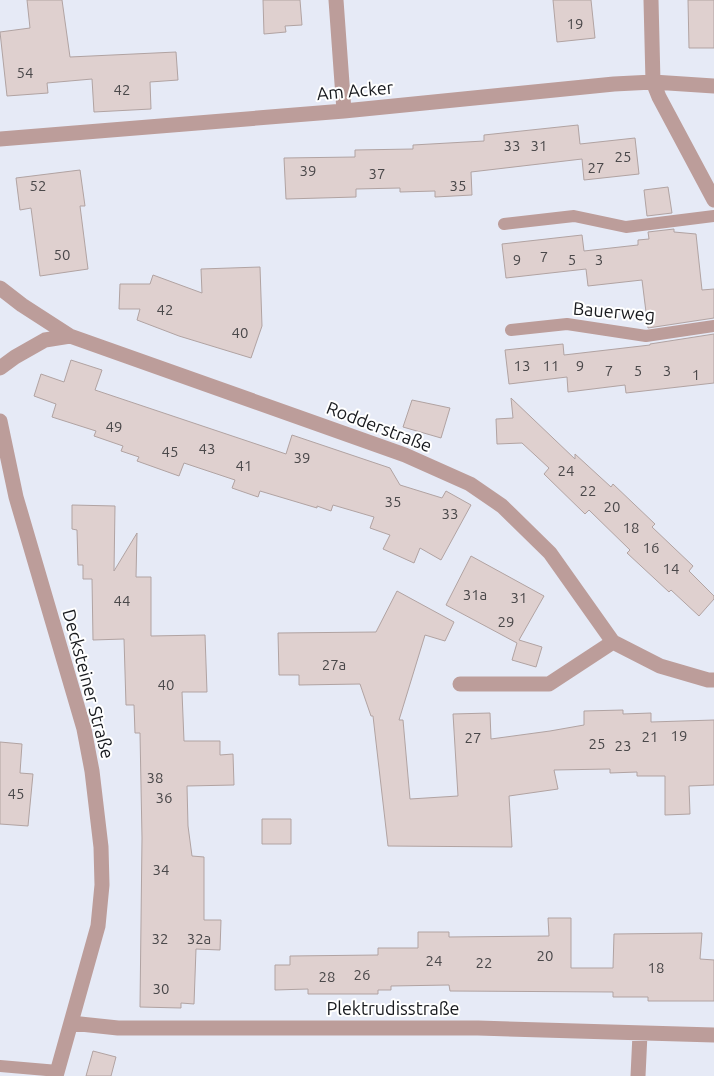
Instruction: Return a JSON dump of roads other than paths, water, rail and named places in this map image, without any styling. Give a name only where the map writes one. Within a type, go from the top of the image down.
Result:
[{"type":"street","points":[[336,0],[344,111]]},
{"type":"street","points":[[652,0],[653,82],[659,97],[714,200]]},
{"type":"street","name":"Am Acker","points":[[0,139],[344,111],[614,84],[653,82],[714,86]]},
{"type":"street","name":"Rodderstraße","points":[[0,288],[22,305],[70,336],[405,455],[470,484],[502,506],[550,553],[613,642],[660,666],[708,680],[714,680]]},
{"type":"street","name":"Rodderstraße","points":[[0,368],[45,340],[70,336]]},
{"type":"street","name":"Decksteiner Straße","points":[[0,421],[16,497],[84,729],[98,810],[102,885],[98,926],[57,1073]]},
{"type":"street","points":[[460,684],[549,684],[613,642]]},
{"type":"street","name":"Plektrudisstraße","points":[[72,1023],[118,1028],[478,1028],[714,1035]]},
{"type":"street","points":[[638,1076],[640,1034]]},
{"type":"lane","points":[[504,224],[574,216],[626,227],[714,216]]},
{"type":"lane","name":"Bauerweg","points":[[511,330],[567,324],[646,336],[714,326]]},
{"type":"lane","points":[[0,1066],[57,1073]]}]
